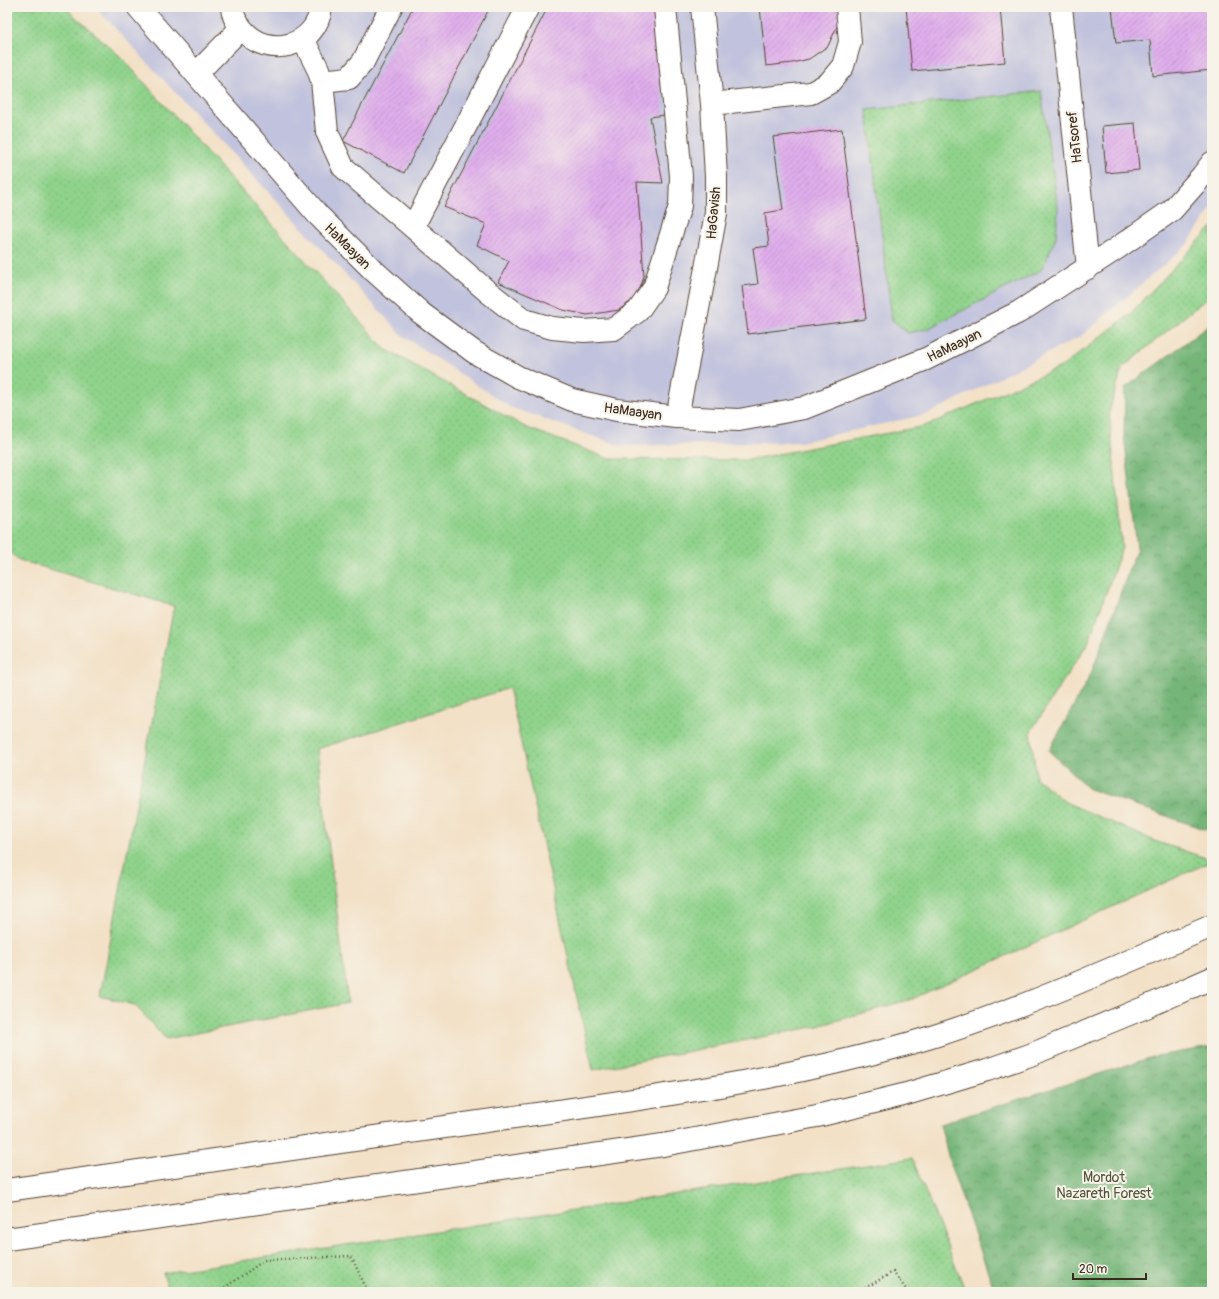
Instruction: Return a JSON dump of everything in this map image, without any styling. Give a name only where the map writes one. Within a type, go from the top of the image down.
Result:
[{"type":"main road","name":"HaMaayan","points":[[138,7],[318,215],[373,270],[416,308],[474,352],[518,377],[572,400],[617,410],[677,417],[739,420],[804,408],[933,356],[1019,312],[1088,268],[1172,210],[1212,163]]},
{"type":"main road","points":[[232,7],[238,24],[247,36],[260,44],[275,47],[289,45],[303,39],[314,28],[321,14],[321,7]]},
{"type":"main road","points":[[322,81],[349,78],[363,62],[391,7]]},
{"type":"main road","points":[[413,227],[528,7]]},
{"type":"main road","points":[[303,39],[318,69],[322,81],[327,132],[343,168],[487,291],[524,320],[552,328],[584,331],[614,329],[638,311],[654,288],[680,206],[681,176],[665,7]]},
{"type":"main road","name":"HaGavish","points":[[677,417],[716,213],[716,176],[712,104],[702,7]]},
{"type":"main road","points":[[712,104],[811,93],[829,83],[843,66],[850,42],[847,7]]},
{"type":"main road","name":"HaTsoref","points":[[1061,7],[1088,268]]},
{"type":"main road","points":[[196,74],[241,28]]},
{"type":"main road","points":[[7,1190],[656,1097],[807,1069],[928,1038],[1013,1009],[1212,926]]},
{"type":"main road","points":[[7,1239],[663,1145],[817,1116],[942,1084],[1030,1055],[1212,978]]},
{"type":"path","points":[[218,1292],[265,1260],[351,1256],[368,1292]]},
{"type":"path","points":[[858,1292],[894,1272],[908,1292]]},
{"type":"shaded area","points":[[96,7],[1212,7],[1212,208],[1186,246],[1081,336],[928,414],[800,442],[621,446],[510,407],[403,336]]},
{"type":"green space","points":[[7,7],[68,7],[70,12],[122,58],[385,349],[525,427],[610,459],[747,460],[925,426],[1063,366],[1129,315],[1212,227],[1212,294],[1122,368],[1109,412],[1122,548],[1089,641],[1031,731],[1036,778],[1065,802],[1157,842],[1212,861],[912,999],[818,1026],[593,1070],[509,688],[317,749],[348,1003],[166,1039],[135,1005],[100,996],[174,606],[19,560],[7,550]]},
{"type":"green space","points":[[1041,91],[1058,208],[1056,238],[1041,270],[927,329],[908,333],[892,320],[867,110]]},
{"type":"green space","points":[[1212,323],[1212,832],[1089,789],[1049,751],[1091,674],[1137,548],[1124,434],[1125,388]]},
{"type":"green space","name":"Mordot Nazareth Forest","points":[[1212,1047],[1212,1292],[995,1292],[951,1167],[940,1124],[1156,1056]]},
{"type":"green space","points":[[912,1158],[966,1292],[169,1292],[163,1273]]},
{"type":"building","points":[[413,7],[490,7],[404,173],[343,141]]},
{"type":"building","points":[[548,7],[654,7],[664,115],[650,117],[663,183],[637,182],[644,276],[638,296],[619,310],[587,315],[563,310],[498,282],[509,261],[477,245],[486,224],[444,207]]},
{"type":"building","points":[[760,7],[839,7],[839,22],[828,46],[809,59],[792,63],[766,66]]},
{"type":"building","points":[[906,7],[1000,7],[1005,62],[912,71]]},
{"type":"building","points":[[1112,7],[1212,7],[1212,70],[1153,76],[1150,40],[1116,43]]},
{"type":"building","points":[[1135,123],[1139,170],[1106,173],[1102,126]]},
{"type":"building","points":[[842,129],[866,319],[748,334],[742,286],[758,284],[753,248],[769,246],[765,213],[783,210],[773,137]]}]
